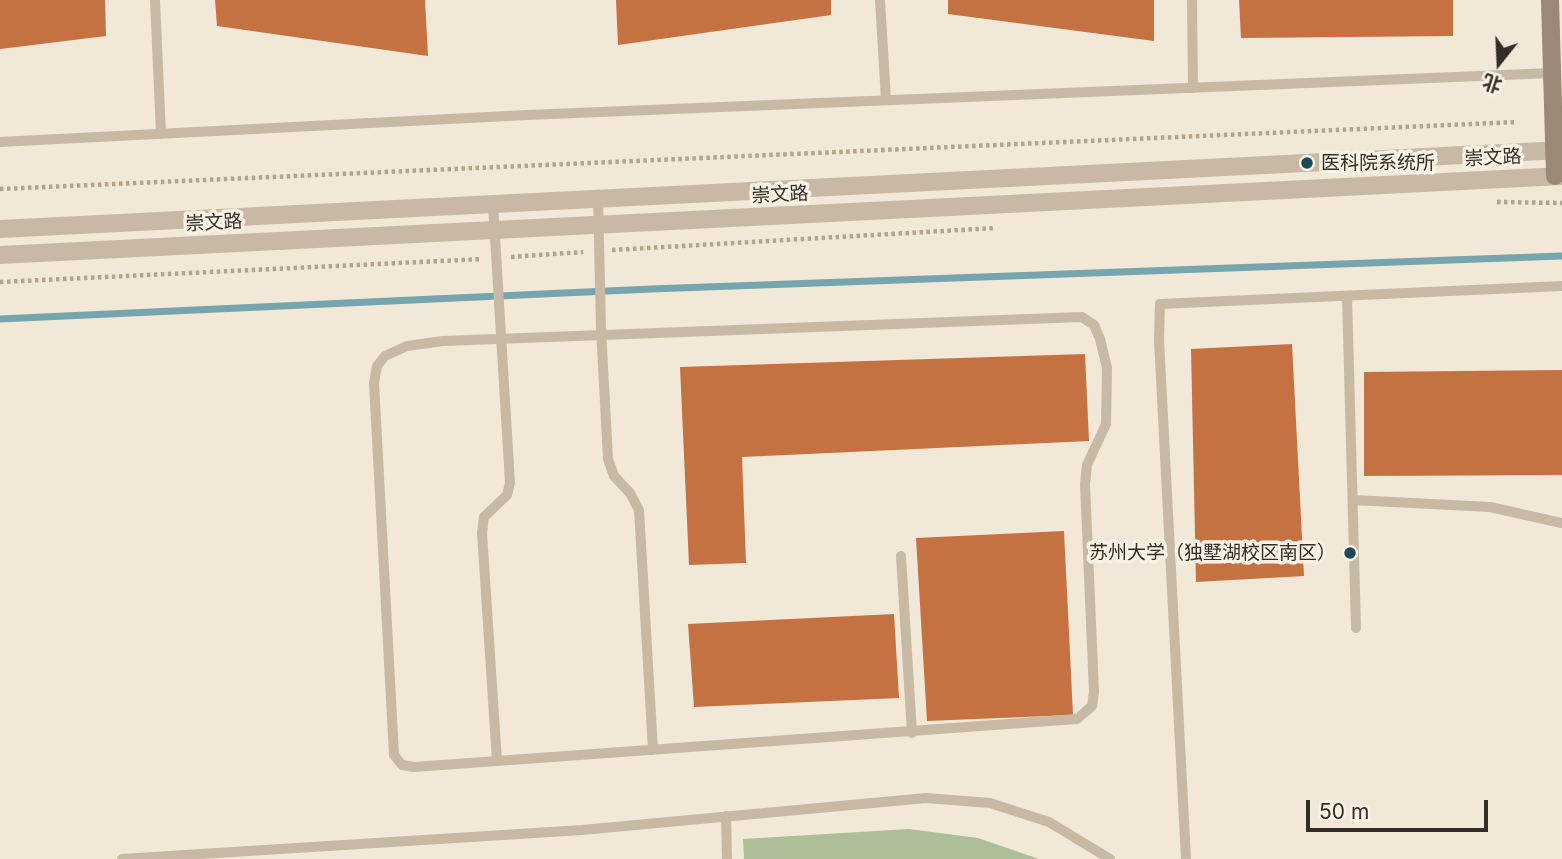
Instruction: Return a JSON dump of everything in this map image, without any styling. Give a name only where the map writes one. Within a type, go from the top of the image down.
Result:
[{"type":"main road","points":[[1550,0],[1559,176]]},
{"type":"street","name":"崇文路","points":[[0,229],[1558,150]]},
{"type":"street","name":"崇文路","points":[[0,255],[1559,176]]},
{"type":"lane","points":[[155,0],[161,134]]},
{"type":"lane","points":[[880,0],[886,100]]},
{"type":"lane","points":[[1192,0],[1193,88]]},
{"type":"lane","points":[[0,142],[886,100],[1552,73]]},
{"type":"lane","points":[[598,199],[601,336],[608,459],[614,476],[630,493],[639,510],[653,750]]},
{"type":"lane","points":[[494,205],[510,483],[507,495],[484,517],[482,533],[497,761]]},
{"type":"lane","points":[[1185,859],[1159,340],[1160,304],[1562,286]]},
{"type":"lane","points":[[1347,296],[1356,628]]},
{"type":"lane","points":[[1082,317],[1094,325],[1107,368],[1106,424],[1087,465],[1085,484],[1094,692],[1092,706],[1077,719],[414,767],[401,765],[394,755],[374,383],[377,366],[384,356],[407,346],[501,338],[1082,317]]},
{"type":"lane","points":[[1353,500],[1490,507],[1562,523]]},
{"type":"lane","points":[[901,556],[912,733]]},
{"type":"lane","points":[[122,859],[582,830],[926,798],[990,803],[1049,822],[1110,859]]},
{"type":"lane","points":[[726,816],[727,859]]},
{"type":"path","points":[[0,189],[1517,122]]},
{"type":"path","points":[[1494,202],[1562,203]]},
{"type":"path","points":[[0,282],[497,258],[997,228]]},
{"type":"green space","points":[[909,829],[978,838],[1039,859],[744,859],[743,839]]},
{"type":"building","points":[[0,0],[105,0],[106,36],[0,49]]},
{"type":"building","points":[[215,0],[425,0],[428,56],[217,26]]},
{"type":"building","points":[[616,0],[831,0],[831,15],[618,45]]},
{"type":"building","points":[[948,0],[1154,0],[1154,41],[948,14]]},
{"type":"building","points":[[1239,0],[1453,0],[1453,36],[1241,38]]},
{"type":"building","points":[[1292,344],[1304,576],[1196,582],[1191,349]]},
{"type":"building","points":[[1085,354],[1089,441],[742,457],[746,563],[689,565],[680,367]]},
{"type":"building","points":[[1562,370],[1562,475],[1364,476],[1364,372]]},
{"type":"building","points":[[1064,531],[1073,715],[927,721],[916,538]]},
{"type":"building","points":[[894,614],[899,698],[694,707],[688,624]]},
{"type":"waterway","points":[[0,319],[651,289],[1562,256]]},
{"type":"place","name":"医科院系统所","points":[[1307,163]]},
{"type":"place","name":"苏州大学（独墅湖校区南区）","points":[[1350,553]]}]
